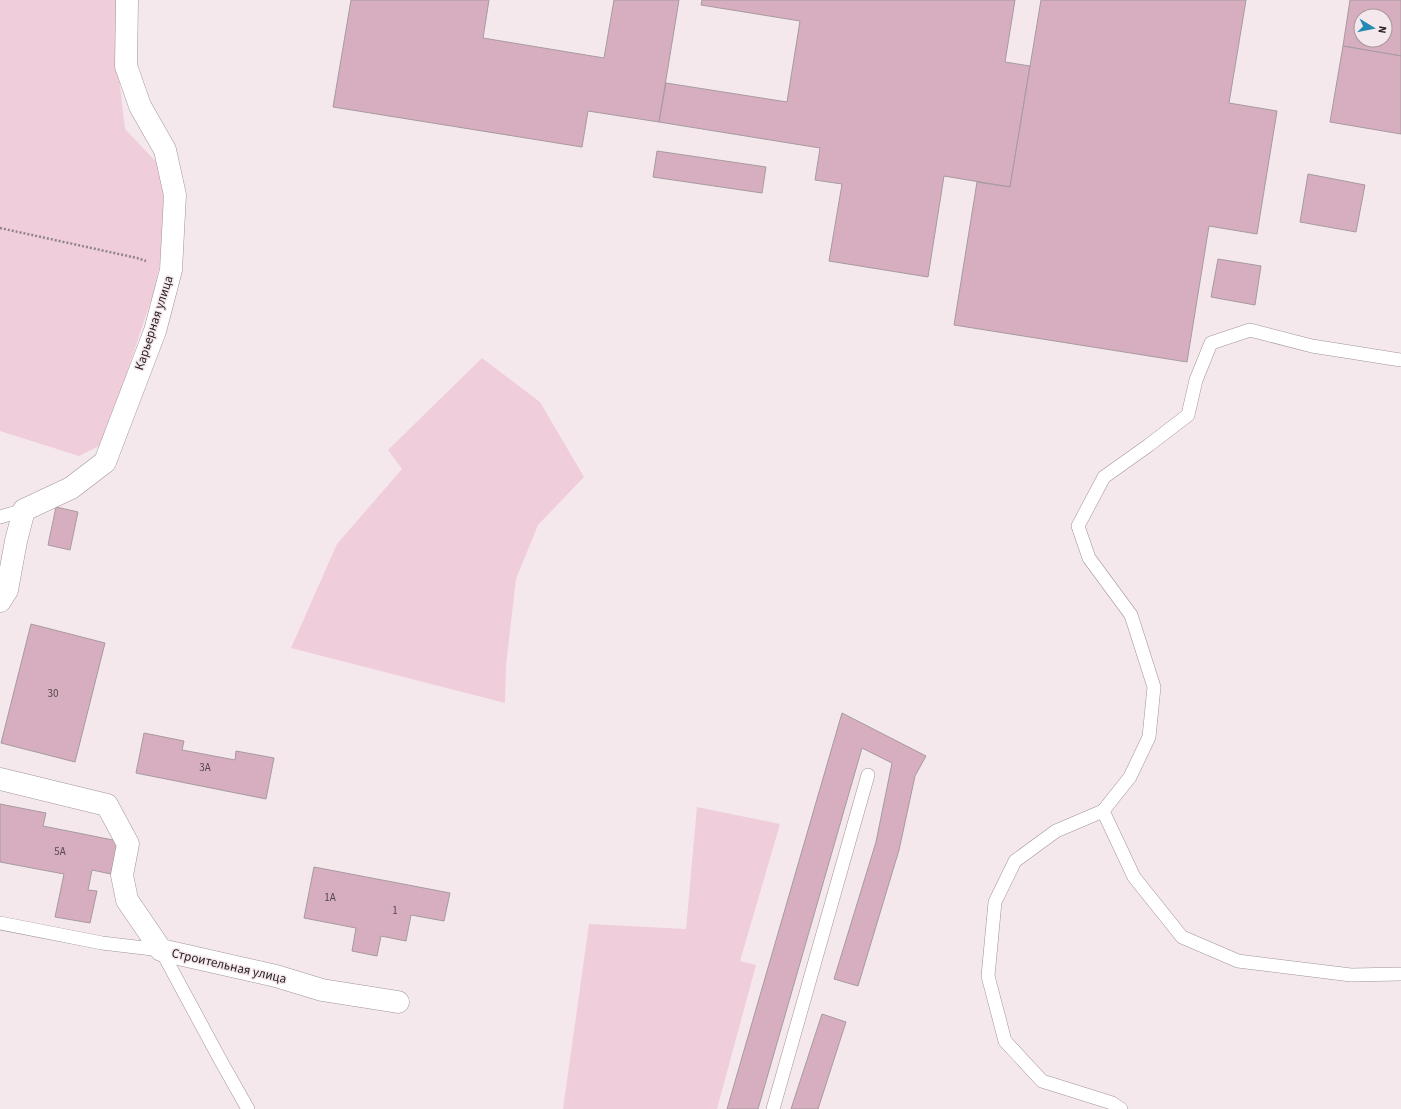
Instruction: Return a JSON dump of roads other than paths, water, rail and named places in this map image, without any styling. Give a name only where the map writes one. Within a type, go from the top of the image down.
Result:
[{"type":"street","name":"Карьерная улица","points":[[24,510],[71,488],[104,462],[155,331],[171,270],[175,195],[165,150],[140,106],[126,66],[127,0]]},
{"type":"street","points":[[0,601],[7,590],[16,541],[24,510]]},
{"type":"street","name":"Строительная улица","points":[[0,779],[107,805],[128,844],[122,876],[127,900],[161,950],[276,976],[322,990],[398,1002]]},
{"type":"lane","points":[[1120,1109],[1112,1103],[1042,1081],[1005,1041],[988,976],[995,902],[1015,861],[1056,831],[1103,811],[1130,777],[1148,737],[1154,687],[1131,615],[1089,558],[1078,526],[1104,477],[1188,415],[1196,380],[1211,343],[1250,330],[1312,346],[1401,360]]},
{"type":"lane","points":[[0,517],[24,510]]},
{"type":"lane","points":[[773,1109],[868,775]]},
{"type":"lane","points":[[1103,811],[1134,877],[1182,937],[1238,961],[1351,975],[1401,974]]},
{"type":"lane","points":[[0,923],[102,943],[161,950],[248,1109]]}]
